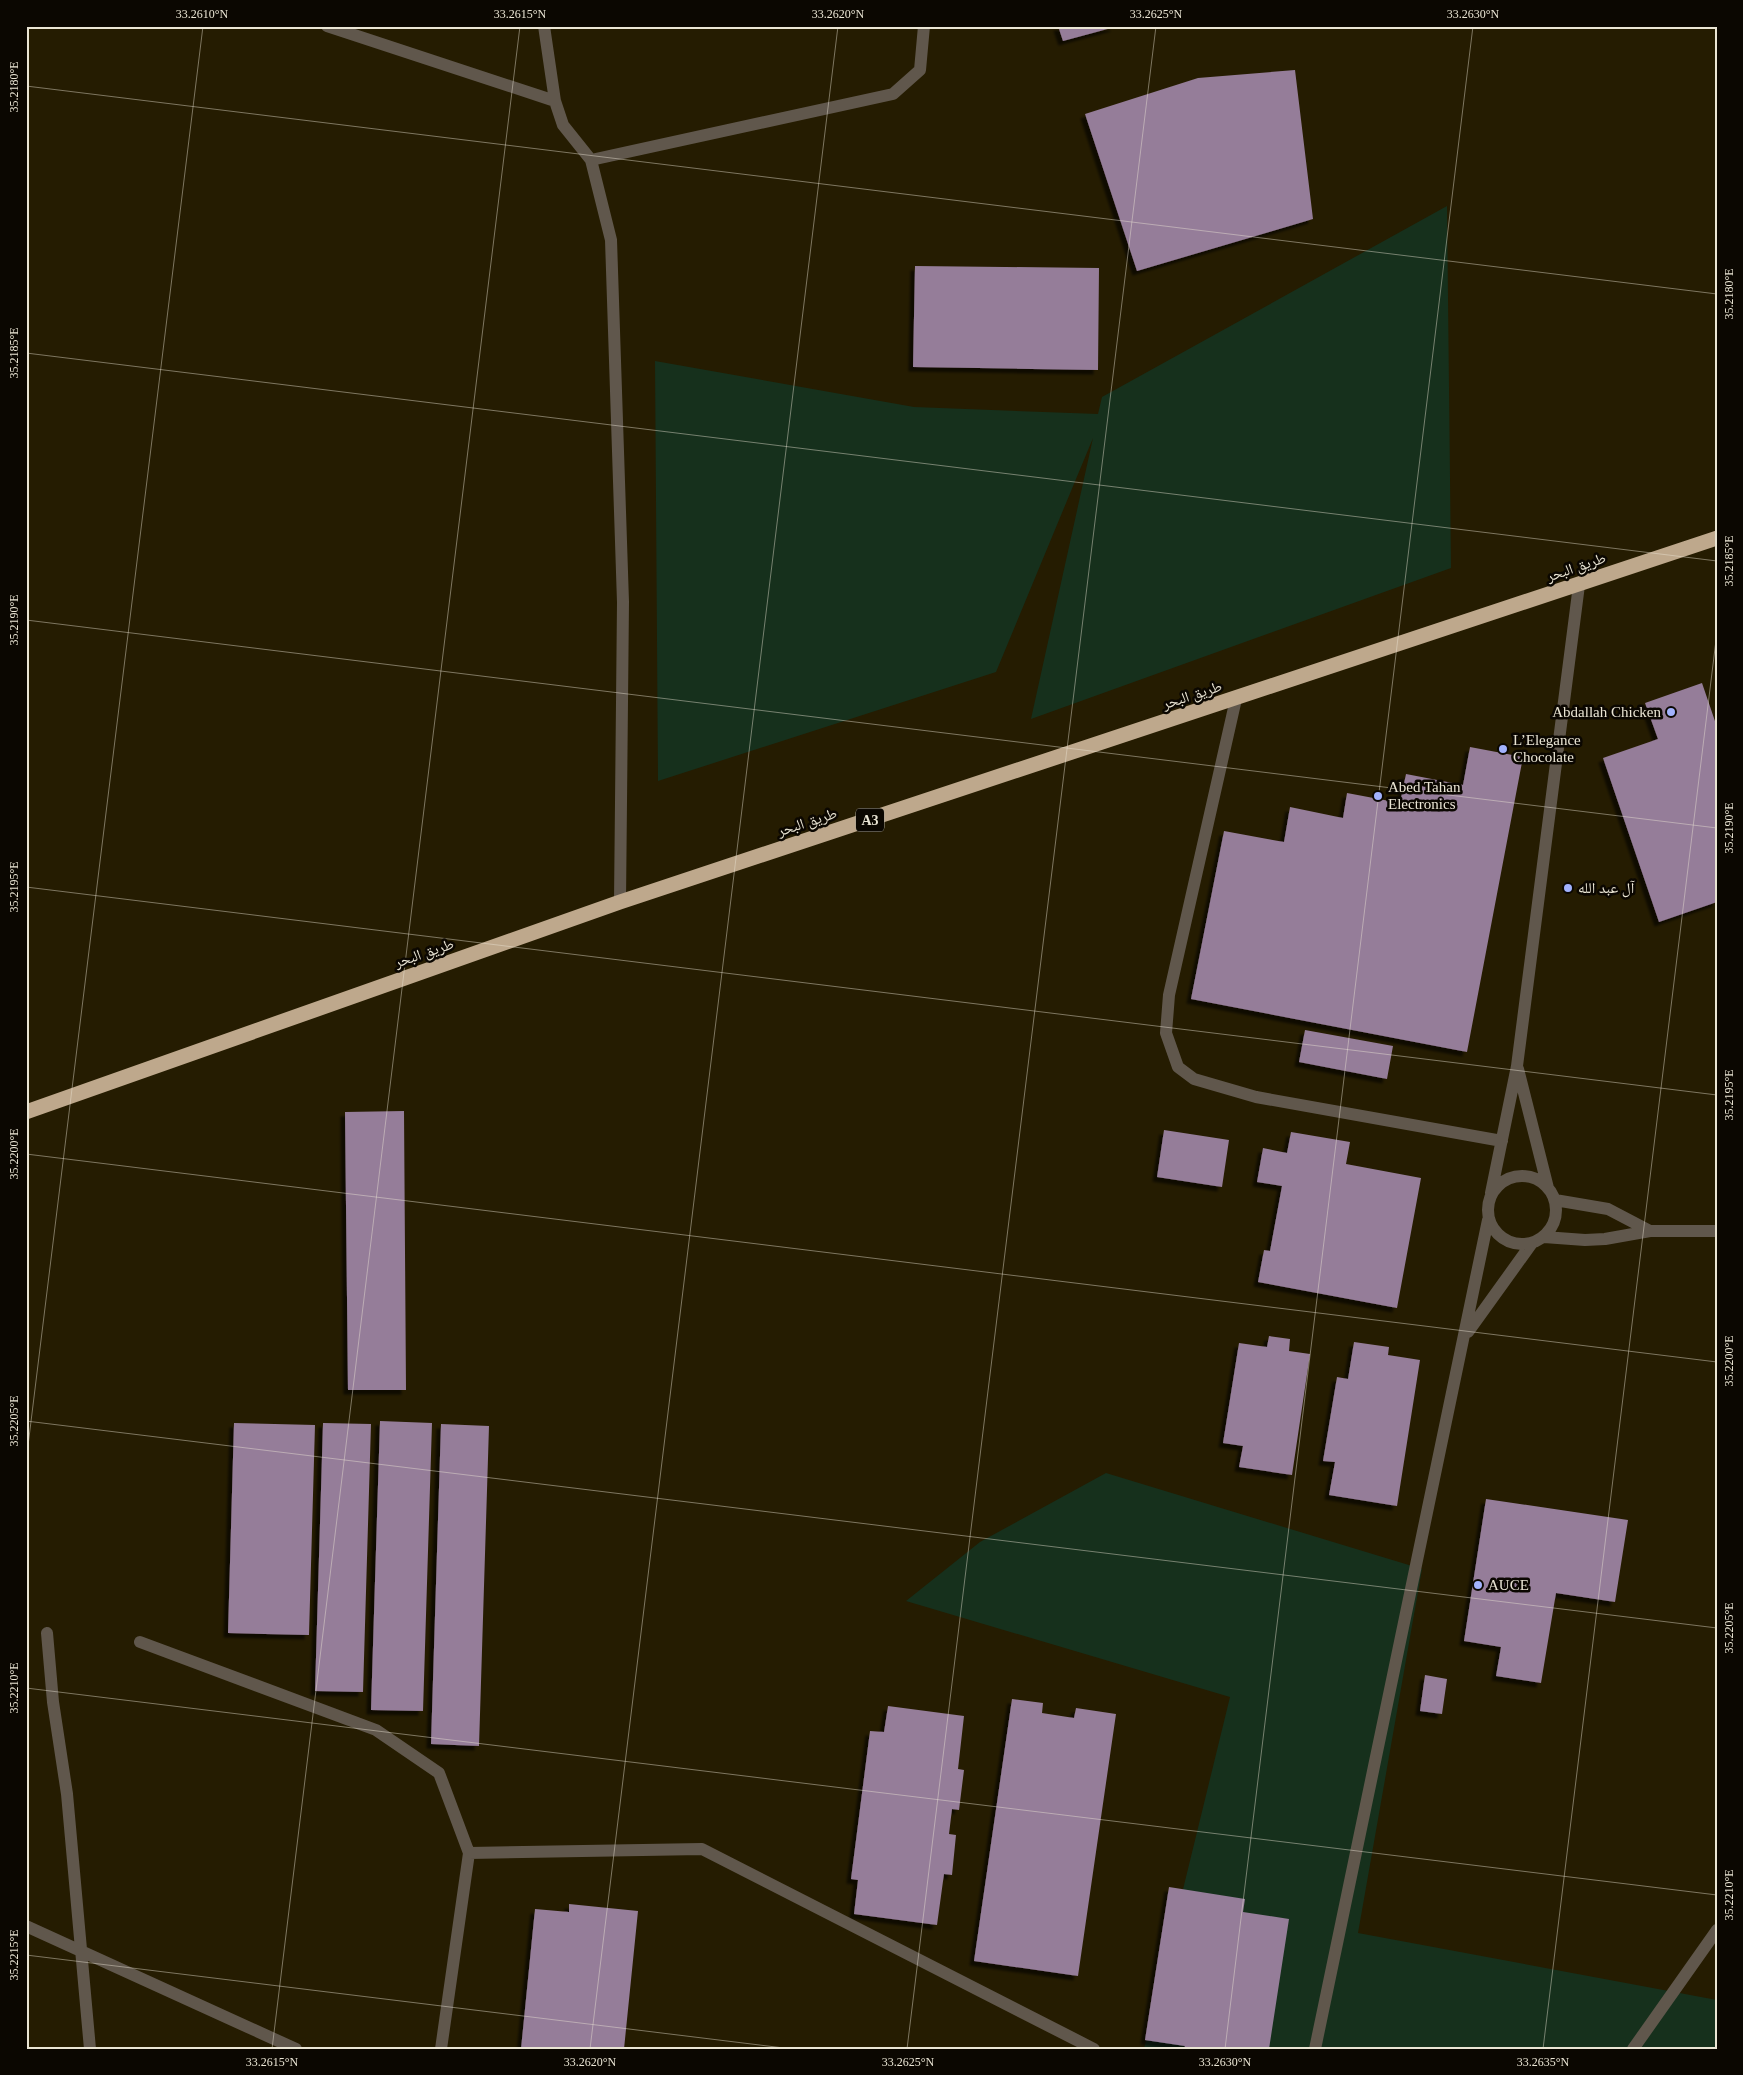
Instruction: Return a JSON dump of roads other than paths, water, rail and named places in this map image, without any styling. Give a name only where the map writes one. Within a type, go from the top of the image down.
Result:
[{"type":"highway","name":"طريق البحر","points":[[26,1112],[620,902],[1717,538]]},
{"type":"street","points":[[327,26],[555,101]]},
{"type":"street","points":[[544,26],[555,101],[563,125],[591,160],[611,240],[623,602],[620,902]]},
{"type":"street","points":[[591,160],[893,94],[920,70],[924,26]]},
{"type":"street","points":[[1315,2049],[1465,1336],[1488,1220],[1487,1207],[1517,1066],[1579,585]]},
{"type":"street","points":[[1236,699],[1170,995],[1166,1033],[1178,1067],[1194,1078],[1256,1097],[1502,1141]]},
{"type":"street","points":[[1488,1220],[1495,1232],[1505,1241],[1518,1244],[1532,1243],[1544,1237],[1552,1226],[1556,1213],[1555,1200],[1548,1188],[1517,1066]]},
{"type":"street","points":[[1491,1193],[1500,1183],[1511,1177],[1525,1175],[1538,1179],[1548,1188]]},
{"type":"street","points":[[1555,1200],[1608,1210],[1650,1230]]},
{"type":"street","points":[[1544,1237],[1585,1240],[1605,1239],[1650,1230],[1717,1232]]},
{"type":"street","points":[[1465,1336],[1532,1243]]},
{"type":"street","points":[[47,1633],[53,1702],[67,1794],[90,2049]]},
{"type":"street","points":[[140,1642],[376,1730],[439,1773],[469,1853],[441,2049]]},
{"type":"street","points":[[469,1853],[702,1849],[1094,2049]]},
{"type":"street","points":[[26,1926],[296,2049]]},
{"type":"street","points":[[1633,2049],[1717,1930]]},
{"type":"place","name":"Abdallah Chicken","points":[[1671,712]]},
{"type":"place","name":"L’Elegance Chocolate","points":[[1503,749]]},
{"type":"place","name":"Abed Tahan Electronics","points":[[1378,796]]},
{"type":"place","name":"آل عبد الله","points":[[1568,888]]},
{"type":"place","name":"AUCE","points":[[1478,1585]]}]
